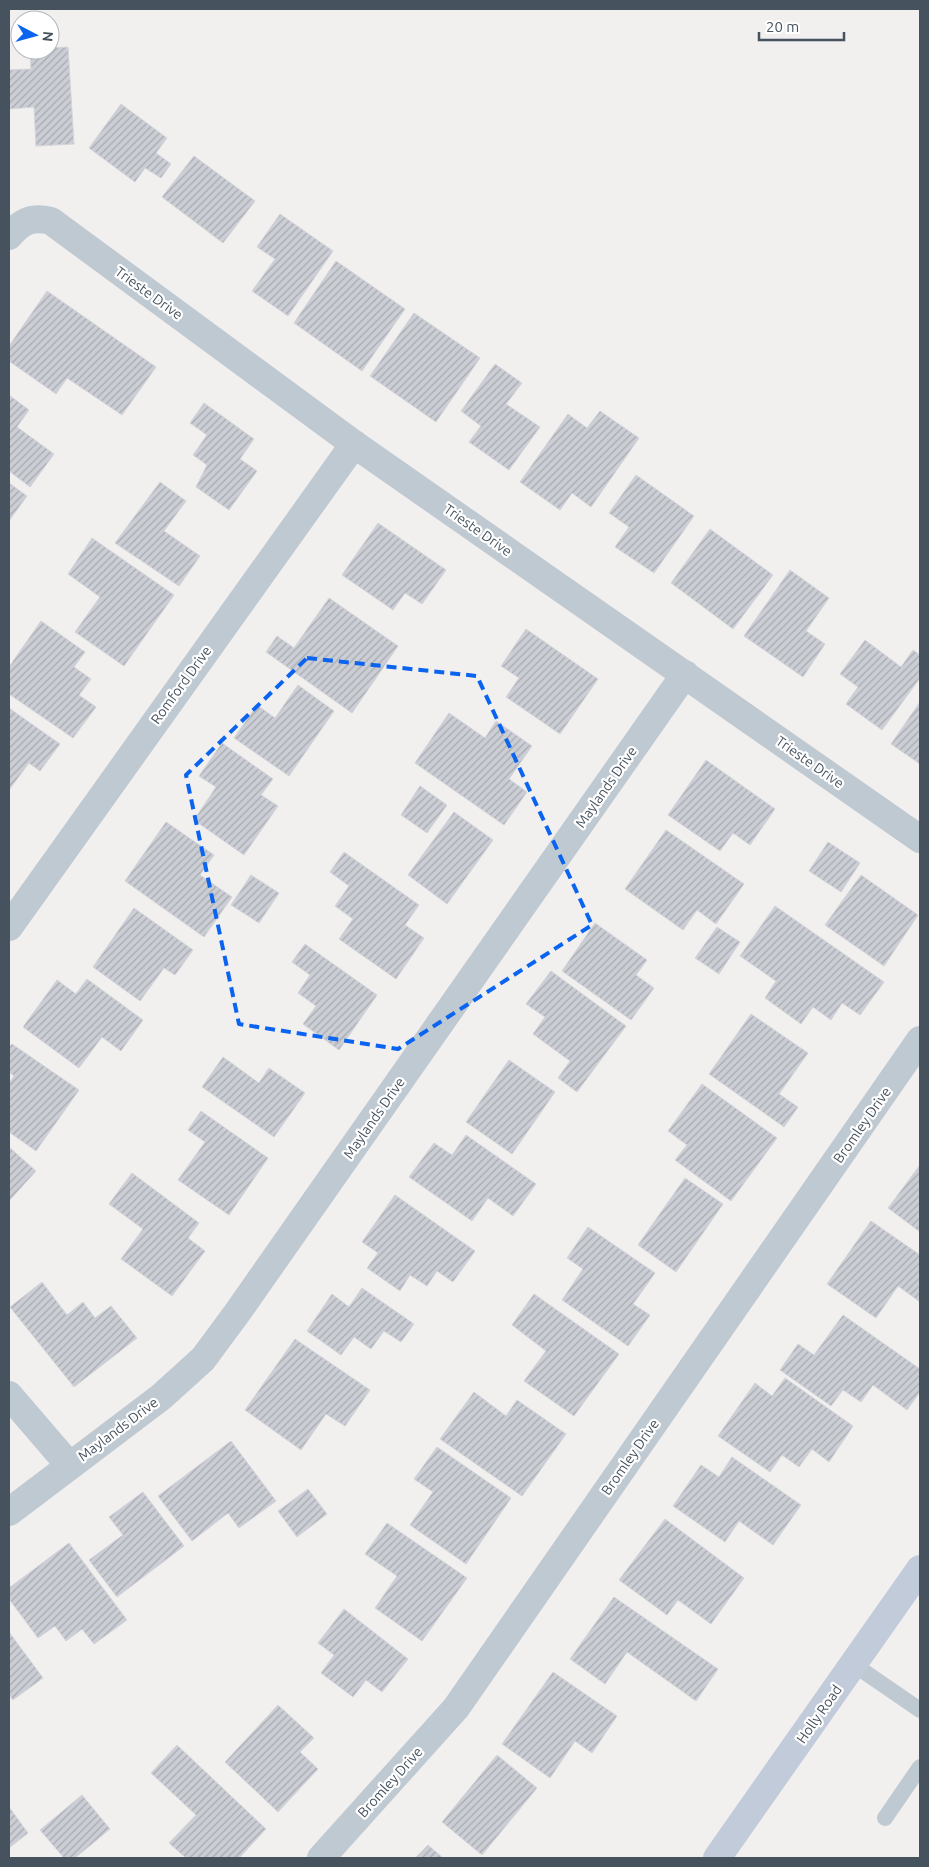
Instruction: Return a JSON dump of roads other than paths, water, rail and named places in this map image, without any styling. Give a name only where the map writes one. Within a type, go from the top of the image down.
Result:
[{"type":"main road","name":"Holly Road","points":[[717,1858],[920,1569]]},
{"type":"street","name":"Trieste Drive","points":[[9,236],[19,225],[38,218],[50,221],[354,444],[920,839]]},
{"type":"street","name":"Romford Drive","points":[[9,927],[354,444]]},
{"type":"street","name":"Maylands Drive","points":[[9,1512],[161,1397],[203,1359],[249,1297],[685,674]]},
{"type":"street","name":"Bromley Drive","points":[[320,1858],[456,1708],[920,1040]]},
{"type":"street","points":[[9,1395],[70,1466]]},
{"type":"lane","points":[[854,1664],[920,1710]]},
{"type":"lane","points":[[885,1818],[920,1767]]}]
